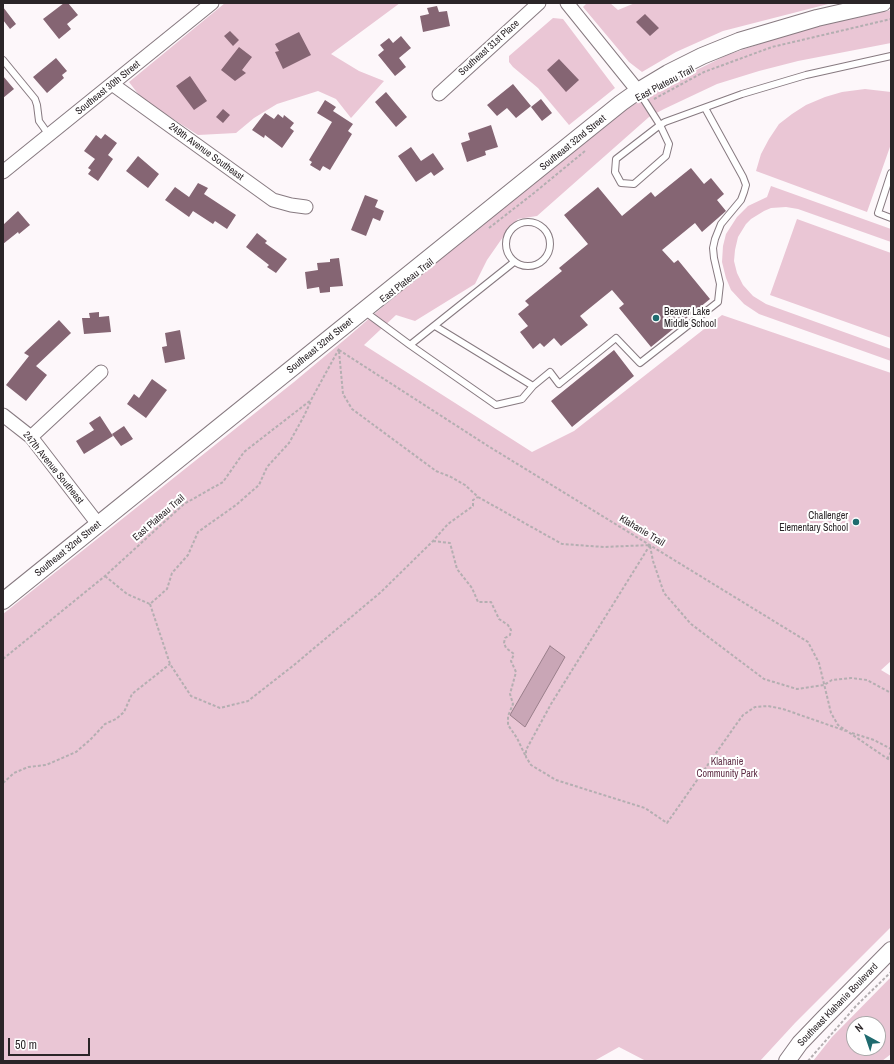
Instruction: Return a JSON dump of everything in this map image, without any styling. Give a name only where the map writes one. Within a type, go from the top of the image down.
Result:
[{"type":"street","name":"Southeast 30th Street","points":[[3,172],[212,3]]},
{"type":"street","name":"Southeast 31st Place","points":[[439,94],[539,3]]},
{"type":"street","points":[[567,3],[642,97]]},
{"type":"street","name":"Southeast 32nd Street","points":[[3,601],[621,103],[642,97],[668,73],[702,56],[739,41],[817,18],[883,3]]},
{"type":"street","name":"249th Avenue Southeast","points":[[112,84],[273,200],[306,207]]},
{"type":"street","points":[[31,437],[101,372]]},
{"type":"street","name":"247th Avenue Southeast","points":[[3,415],[31,437],[98,524]]},
{"type":"street","name":"Southeast Klahanie Boulevard","points":[[787,1061],[800,1043],[891,950]]},
{"type":"lane","points":[[642,97],[660,125],[669,144],[666,156],[634,184],[621,183],[615,172],[616,159],[660,125],[742,94],[806,75],[891,56]]},
{"type":"lane","points":[[3,60],[35,99],[39,121],[49,135]]},
{"type":"lane","points":[[364,311],[496,405],[522,399],[533,386],[550,372],[559,384],[616,338],[640,363],[718,302],[720,284],[714,258],[713,248],[715,239],[721,224],[741,200],[746,184],[705,108]]},
{"type":"lane","points":[[891,173],[878,213],[891,218]]},
{"type":"lane","points":[[529,222],[542,227],[549,240],[550,247],[543,261],[536,265],[529,266],[521,266],[514,262],[506,251],[507,237],[510,231],[515,226],[529,222]]},
{"type":"lane","points":[[410,345],[514,262]]},
{"type":"lane","points":[[435,326],[533,386]]},
{"type":"path","name":"East Plateau Trail","points":[[642,97],[704,72],[772,48],[891,19]]},
{"type":"path","points":[[486,230],[586,150]]},
{"type":"path","name":"East Plateau Trail","points":[[3,659],[105,576],[184,504],[223,482],[244,452],[311,400],[340,348],[345,342]]},
{"type":"path","points":[[339,350],[342,394],[352,409],[436,471],[465,485],[478,497],[562,544],[604,547],[650,545]]},
{"type":"path","name":"Klahanie Trail","points":[[339,350],[488,446],[808,642],[819,663],[831,713],[838,725],[891,761]]},
{"type":"path","points":[[150,604],[167,589],[172,573],[188,555],[198,532],[236,505],[259,485],[267,467],[290,442],[311,400]]},
{"type":"path","points":[[105,576],[126,594],[150,604],[170,664],[191,696],[220,708],[248,701],[343,625],[381,592],[433,541],[448,524],[473,506],[473,500],[478,497]]},
{"type":"path","points":[[433,541],[450,543],[457,569],[472,588],[478,602],[491,602],[499,619],[508,625],[511,630],[510,635],[505,638],[504,643],[506,648],[514,654],[511,660],[516,672],[510,694],[513,704],[508,716],[508,725],[517,738],[531,765],[556,780],[645,808],[667,824],[743,715],[755,707],[768,706],[783,709],[849,733],[874,740],[891,750],[887,759]]},
{"type":"path","points":[[650,545],[653,561],[664,593],[691,624],[764,679],[797,689],[824,684],[832,680],[851,678],[867,680],[891,693]]},
{"type":"path","points":[[526,757],[526,750],[552,704],[650,545]]},
{"type":"path","points":[[3,783],[14,773],[28,767],[46,765],[76,752],[105,724],[116,719],[124,712],[132,694],[170,664]]},
{"type":"path","points":[[808,1061],[856,1006],[891,972]]},
{"type":"green space","points":[[225,3],[400,3],[331,54],[359,71],[384,81],[351,118],[336,99],[318,91],[277,104],[254,118],[236,133],[198,135],[142,99],[129,82]]},
{"type":"green space","points":[[587,3],[610,3],[618,10],[635,3],[832,3],[723,31],[676,52],[642,72],[629,62],[583,7]]},
{"type":"green space","name":"Klahanie Community Park","points":[[891,10],[891,43],[798,61],[759,71],[717,84],[649,117],[537,216],[518,219],[487,260],[475,284],[415,321],[396,315],[364,345],[532,452],[574,431],[722,315],[891,373],[891,661],[881,670],[891,676],[891,927],[795,1023],[760,1061],[646,1061],[619,1047],[594,1061],[3,1061],[3,614],[294,382],[432,264],[608,121],[660,88],[727,55],[801,30]]},
{"type":"green space","points":[[553,18],[563,19],[615,88],[569,125],[538,88],[509,62],[509,56]]},
{"type":"green space","points":[[865,89],[891,92],[891,144],[867,212],[756,171],[761,154],[769,139],[779,124],[792,114],[806,105],[825,97],[842,92]]},
{"type":"green space","points":[[771,186],[891,229],[891,242],[798,209],[786,207],[771,208],[751,219],[738,237],[734,261],[737,273],[743,285],[753,296],[766,304],[891,349],[891,361],[759,314],[744,304],[731,290],[722,262],[723,246],[726,234],[737,217],[748,206],[767,197]]},
{"type":"green space","points":[[797,219],[891,253],[891,338],[770,295]]},
{"type":"green space","points":[[891,977],[891,1054],[882,1061],[813,1061],[832,1037],[846,1023],[846,1056],[886,1056],[886,1016],[853,1016]]},
{"type":"shaded area","points":[[550,646],[565,657],[525,727],[510,715]]},
{"type":"building","points":[[64,3],[68,3],[78,15],[67,24],[71,29],[59,39],[43,19]]},
{"type":"building","points":[[437,6],[439,12],[447,11],[450,26],[423,32],[420,16],[429,14],[427,8]]},
{"type":"building","points":[[3,7],[16,24],[10,29],[3,20]]},
{"type":"building","points":[[645,14],[659,28],[650,36],[636,22]]},
{"type":"building","points":[[230,31],[239,40],[233,46],[224,36]]},
{"type":"building","points":[[299,32],[311,55],[283,69],[275,52],[279,51],[275,44]]},
{"type":"building","points":[[401,36],[411,48],[399,58],[406,67],[395,76],[378,55],[384,50],[380,45],[389,38],[393,43]]},
{"type":"building","points":[[239,47],[252,57],[242,70],[246,73],[235,81],[221,70]]},
{"type":"building","points":[[56,58],[67,71],[62,75],[64,78],[47,93],[33,77]]},
{"type":"building","points":[[559,59],[579,80],[566,92],[547,70]]},
{"type":"building","points":[[3,76],[14,89],[3,98]]},
{"type":"building","points":[[190,76],[207,101],[194,110],[176,86]]},
{"type":"building","points":[[513,84],[531,106],[516,118],[507,108],[497,116],[487,105]]},
{"type":"building","points":[[386,92],[407,117],[396,127],[375,102]]},
{"type":"building","points":[[541,99],[552,113],[542,121],[531,107]]},
{"type":"building","points":[[325,100],[336,107],[333,111],[353,124],[348,131],[352,134],[330,170],[323,166],[320,171],[310,165],[312,162],[309,160],[332,122],[317,113]]},
{"type":"building","points":[[223,109],[230,115],[223,123],[216,117]]},
{"type":"building","points":[[265,113],[274,119],[278,114],[283,118],[284,115],[294,123],[290,128],[294,131],[282,148],[265,135],[264,138],[252,130]]},
{"type":"building","points":[[491,125],[498,147],[485,151],[486,155],[467,162],[461,143],[470,140],[468,133]]},
{"type":"building","points":[[105,134],[117,143],[108,155],[113,159],[98,181],[88,174],[91,170],[88,168],[95,159],[84,151],[96,135],[101,139]]},
{"type":"building","points":[[411,147],[421,161],[433,153],[444,169],[434,176],[431,172],[416,182],[398,156]]},
{"type":"building","points":[[138,156],[159,174],[148,188],[126,171]]},
{"type":"building","points":[[691,168],[704,184],[711,178],[724,194],[717,200],[726,211],[702,232],[695,223],[662,250],[674,263],[678,260],[710,299],[651,347],[619,308],[624,304],[612,290],[580,316],[588,325],[561,346],[554,338],[544,347],[540,343],[533,349],[520,332],[528,326],[518,314],[529,305],[525,301],[562,271],[559,268],[588,244],[564,215],[598,187],[622,216],[651,192],[655,197]]},
{"type":"building","points":[[198,183],[208,188],[204,194],[236,215],[227,229],[215,221],[213,224],[193,211],[189,217],[165,200],[175,187],[189,197]]},
{"type":"building","points":[[365,195],[378,200],[375,207],[384,211],[380,221],[373,218],[366,236],[351,230]]},
{"type":"building","points":[[18,211],[30,225],[3,244],[3,225]]},
{"type":"building","points":[[257,233],[267,241],[265,243],[287,259],[276,273],[267,267],[269,265],[246,247]]},
{"type":"building","points":[[339,258],[343,286],[330,287],[330,292],[320,293],[319,287],[307,289],[305,272],[318,270],[317,263],[330,262],[330,259]]},
{"type":"building","points":[[99,312],[99,317],[109,316],[111,332],[84,334],[82,318],[90,318],[89,313]]},
{"type":"building","points":[[59,320],[71,333],[36,366],[47,375],[26,401],[6,385],[29,356],[24,353]]},
{"type":"building","points":[[180,330],[185,359],[165,363],[162,347],[167,346],[165,333]]},
{"type":"building","points":[[614,350],[634,376],[572,427],[551,401]]},
{"type":"building","points":[[152,379],[167,390],[146,418],[127,404],[134,394],[139,398]]},
{"type":"building","points":[[100,416],[113,436],[84,454],[76,441],[94,430],[89,423]]},
{"type":"building","points":[[124,426],[133,439],[121,446],[112,434]]},
{"type":"place","name":"Beaver Lake Middle School","points":[[656,318]]},
{"type":"place","name":"Challenger Elementary School","points":[[856,522]]}]
